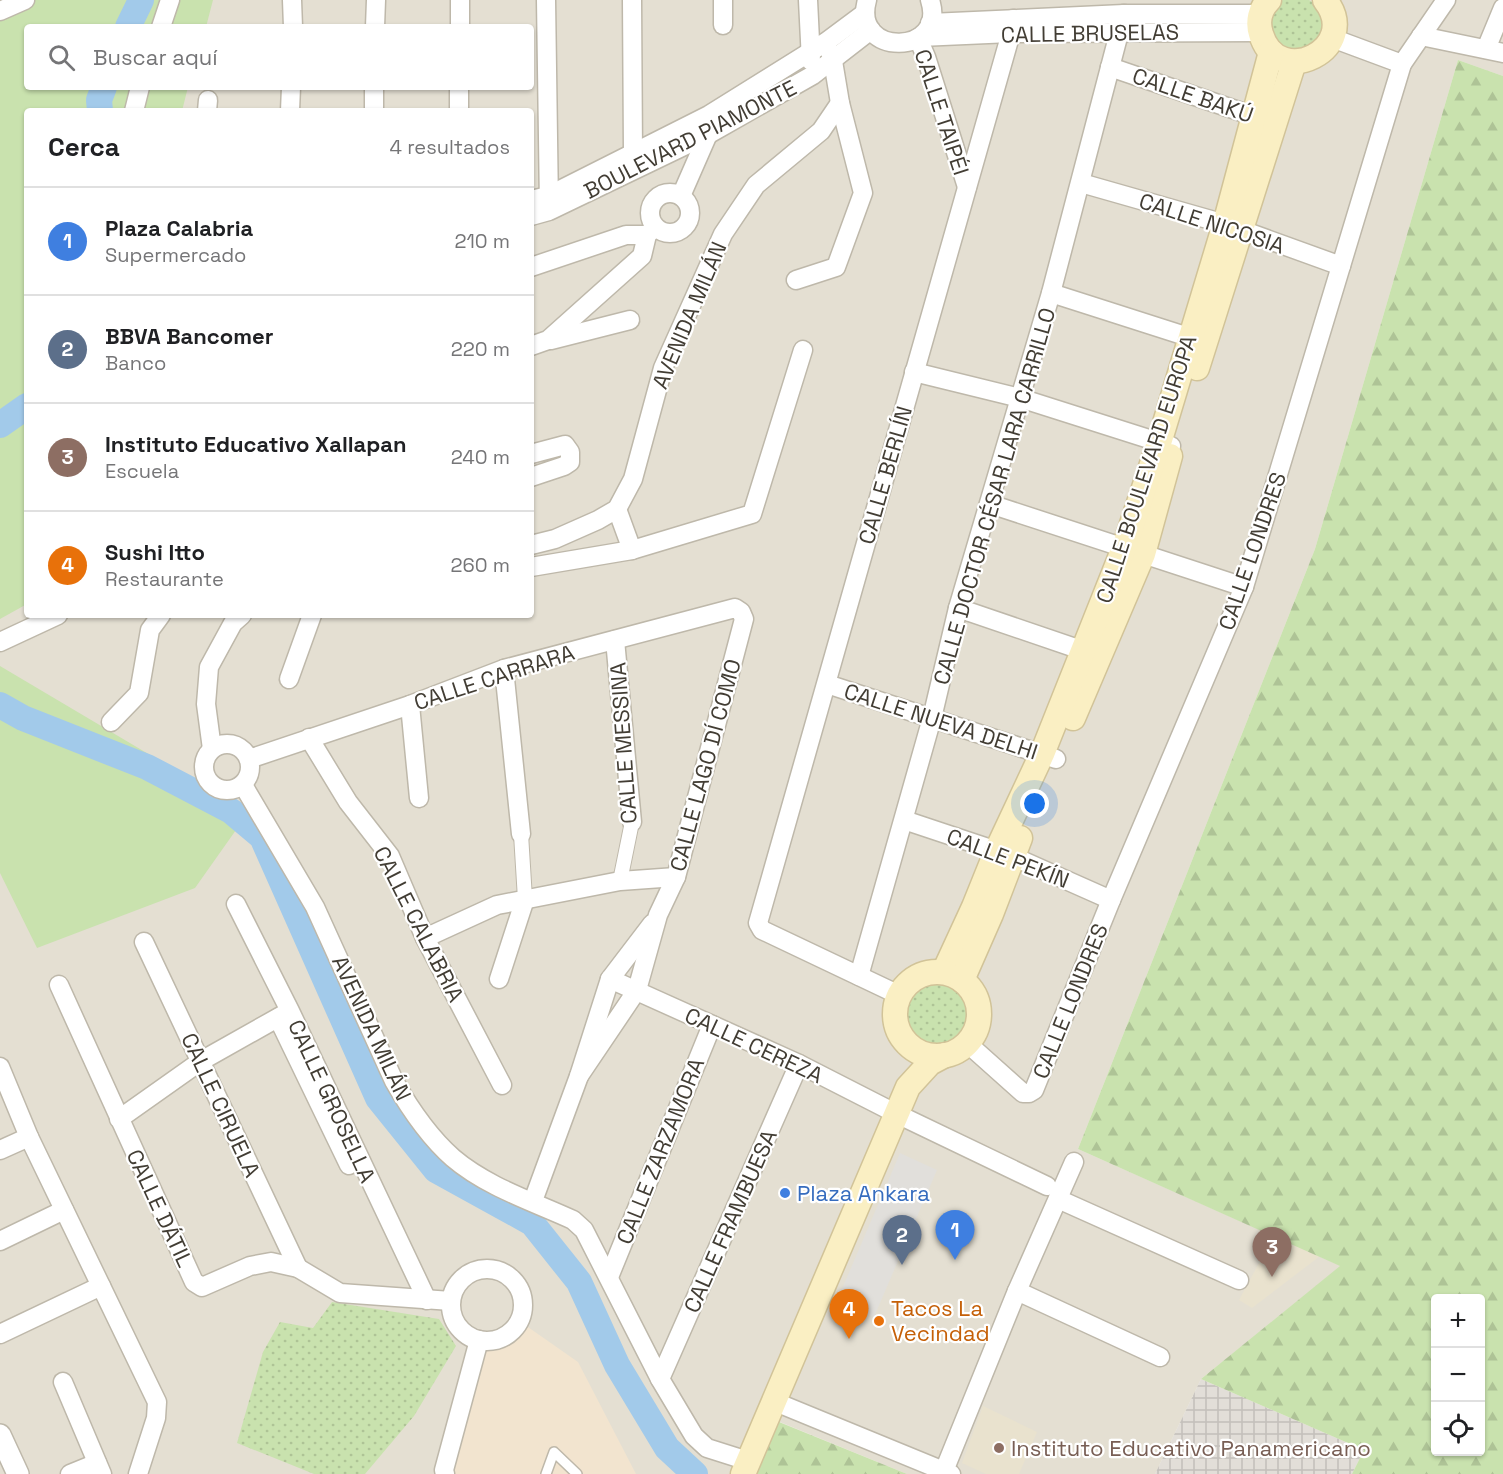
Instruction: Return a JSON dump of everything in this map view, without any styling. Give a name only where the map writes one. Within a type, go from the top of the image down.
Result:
[{"type":"main road","points":[[1265,25],[1282,59],[1294,62],[1305,61],[1317,56],[1326,49],[1332,38],[1334,26],[1332,13],[1325,0]]},
{"type":"main road","name":"CALLE BOULEVARD EUROPA","points":[[1265,25],[1265,120]]},
{"type":"main road","name":"CALLE BOULEVARD EUROPA","points":[[953,976],[1092,653],[1117,611],[1265,120],[1294,62]]},
{"type":"main road","points":[[745,1469],[908,1087],[930,1063],[957,1051],[975,1032],[979,1018],[972,990],[953,976],[930,972],[918,976],[907,984],[899,995],[895,1008],[896,1022],[900,1034],[909,1045],[932,1056],[945,1055]]},
{"type":"main road","points":[[908,1087],[909,1045]]},
{"type":"street","points":[[0,11],[25,0]]},
{"type":"street","points":[[162,24],[170,0]]},
{"type":"street","points":[[292,0],[293,24]]},
{"type":"street","points":[[375,24],[376,0]]},
{"type":"street","points":[[460,0],[460,24]]},
{"type":"street","points":[[543,202],[546,0]]},
{"type":"street","points":[[632,0],[635,161]]},
{"type":"street","points":[[723,0],[723,26]]},
{"type":"street","points":[[808,0],[809,53],[813,75]]},
{"type":"street","points":[[923,32],[932,13],[930,0]]},
{"type":"street","name":"CALLE LONDRES","points":[[967,1043],[1023,1093],[1029,1094],[1034,1090],[1111,900],[1244,587],[1402,64],[1446,0]]},
{"type":"street","points":[[1422,36],[1495,51],[1503,8]]},
{"type":"street","name":"BOULEVARD PIAMONTE","points":[[543,202],[635,161],[710,135],[833,61],[868,14]]},
{"type":"street","name":"BOULEVARD PIAMONTE","points":[[635,161],[868,14]]},
{"type":"street","name":"CALLE BRUSELAS","points":[[868,14],[879,38],[889,43],[900,44],[911,42],[923,32],[1077,24],[1124,14],[1265,25]]},
{"type":"street","name":"CALLE DOCTOR CÉSAR LARA CARRILLO","points":[[859,976],[932,718],[958,608],[1051,293],[1124,14]]},
{"type":"street","name":"CALLE BRUSELAS","points":[[1077,24],[1119,32],[1265,25]]},
{"type":"street","name":"CALLE BERLÍN","points":[[859,976],[762,930],[758,923],[1012,26]]},
{"type":"street","name":"CALLE TAIPÉI","points":[[923,32],[926,57],[967,187]]},
{"type":"street","points":[[1332,38],[1402,64]]},
{"type":"street","points":[[796,280],[836,267],[863,193],[840,103],[833,61],[826,42]]},
{"type":"street","name":"CALLE BAKÚ","points":[[1110,67],[1265,120]]},
{"type":"street","points":[[135,108],[139,90]]},
{"type":"street","points":[[290,108],[291,90]]},
{"type":"street","points":[[374,90],[374,108]]},
{"type":"street","points":[[459,90],[459,108]]},
{"type":"street","name":"AVENIDA MILÁN","points":[[617,509],[633,478],[663,368],[723,234],[756,185],[821,131],[840,103]]},
{"type":"street","points":[[681,196],[710,135],[709,115]]},
{"type":"street","name":"CALLE NICOSIA","points":[[1081,183],[1234,227],[1341,266]]},
{"type":"street","points":[[534,266],[626,235],[651,231],[675,233],[686,226],[689,220],[689,206],[681,196],[668,192],[652,202],[651,231],[642,256],[540,343]]},
{"type":"street","points":[[1051,293],[1198,340]]},
{"type":"street","points":[[540,343],[630,320]]},
{"type":"street","points":[[534,566],[632,550],[752,514],[803,350]]},
{"type":"street","points":[[914,372],[1020,398],[1166,445]]},
{"type":"street","points":[[534,453],[564,445],[570,452],[570,462],[534,476]]},
{"type":"street","points":[[990,504],[1244,587]]},
{"type":"street","points":[[534,544],[555,539],[617,509],[632,550]]},
{"type":"street","name":"CALLE CARRARA","points":[[249,759],[410,705],[504,669],[735,608],[741,612]]},
{"type":"street","points":[[958,608],[1092,653]]},
{"type":"street","name":"CALLE LAGO DÍ COMO","points":[[579,1076],[638,990],[658,915],[676,877],[744,619],[741,612]]},
{"type":"street","points":[[0,642],[52,618]]},
{"type":"street","points":[[111,722],[138,693],[150,630],[159,618]]},
{"type":"street","points":[[212,749],[206,704],[209,667],[233,623],[239,618]]},
{"type":"street","points":[[288,680],[311,618]]},
{"type":"street","name":"CALLE MESSINA","points":[[615,640],[632,822],[620,881]]},
{"type":"street","points":[[499,979],[525,899],[521,834],[504,669]]},
{"type":"street","name":"CALLE NUEVA DELHI","points":[[827,684],[1049,756]]},
{"type":"street","points":[[410,705],[419,798]]},
{"type":"street","name":"CALLE CALABRIA","points":[[309,738],[348,802],[390,855],[425,938],[502,1085]]},
{"type":"street","points":[[233,744],[245,752],[249,759],[250,773],[243,785],[237,789],[222,790],[210,783],[206,777],[204,762],[212,749],[218,745],[233,744]]},
{"type":"street","name":"AVENIDA MILÁN","points":[[243,785],[315,907],[394,1081],[409,1108],[430,1135],[454,1159],[480,1177],[573,1220],[584,1230],[660,1379],[694,1436],[707,1448],[745,1469]]},
{"type":"street","name":"CALLE PEKÍN","points":[[904,820],[1004,853],[1111,900]]},
{"type":"street","points":[[425,938],[497,905],[620,881],[676,877]]},
{"type":"street","name":"CALLE GROSELLA","points":[[236,904],[284,1015],[420,1300]]},
{"type":"street","name":"CALLE LAGO DÍ COMO","points":[[579,1076],[610,979],[658,915]]},
{"type":"street","name":"CALLE CIRUELA","points":[[144,942],[298,1268]]},
{"type":"street","points":[[859,976],[899,995]]},
{"type":"street","name":"CALLE CEREZA","points":[[610,979],[799,1064],[1053,1193],[1239,1280]]},
{"type":"street","name":"CALLE DÁTIL","points":[[59,985],[194,1282],[202,1287],[250,1266],[271,1262],[298,1268],[339,1293],[452,1301]]},
{"type":"street","points":[[118,1119],[201,1060],[284,1015]]},
{"type":"street","name":"CALLE ZARZAMORA","points":[[609,1277],[712,1025]]},
{"type":"street","name":"CALLE FRAMBUESA","points":[[660,1379],[799,1064]]},
{"type":"street","points":[[0,1068],[29,1137],[157,1402],[156,1418],[138,1474]]},
{"type":"street","points":[[533,1201],[579,1076]]},
{"type":"street","points":[[0,1150],[29,1137]]},
{"type":"street","points":[[773,1401],[948,1473],[1053,1193],[1074,1162]]},
{"type":"street","points":[[0,1241],[64,1210]]},
{"type":"street","points":[[497,1269],[517,1284],[524,1307],[521,1320],[514,1330],[492,1341],[479,1340],[461,1330],[452,1311],[452,1301],[455,1289],[462,1278],[478,1270],[497,1269]]},
{"type":"street","points":[[0,1334],[100,1286]]},
{"type":"street","points":[[1017,1291],[1160,1357]]},
{"type":"street","points":[[445,1474],[444,1470],[479,1340]]},
{"type":"street","points":[[63,1382],[99,1468],[70,1474]]},
{"type":"street","points":[[0,1436],[18,1474]]},
{"type":"lane","points":[[546,1474],[554,1452],[576,1474]]},
{"type":"shaded area","points":[[0,0],[1503,0],[1503,76],[1458,60],[1315,549],[1078,1149],[1341,1266],[1201,1379],[1155,1474],[907,1474],[780,1422],[757,1474],[0,1474]]},
{"type":"shaded area","points":[[900,1153],[937,1170],[874,1317],[836,1303]]},
{"type":"shaded area","points":[[1277,1230],[1324,1253],[1252,1308],[1239,1300]]},
{"type":"shaded area","points":[[525,1325],[578,1362],[636,1474],[453,1474],[483,1347],[495,1348],[518,1336]]},
{"type":"shaded area","points":[[1201,1379],[1364,1450],[1352,1474],[1155,1474]]},
{"type":"shaded area","name":"Instituto Educativo Panamericano","points":[[983,1406],[1037,1432],[1019,1474],[986,1474],[962,1463]]},
{"type":"green space","points":[[0,0],[213,0],[207,24],[24,24],[24,90],[187,90],[183,108],[24,108],[24,606],[0,619]]},
{"type":"green space","points":[[1309,0],[1319,9],[1322,26],[1316,44],[1291,52],[1275,43],[1269,17],[1279,2]]},
{"type":"green space","points":[[1458,60],[1503,76],[1503,1474],[1352,1474],[1364,1450],[1201,1379],[1340,1266],[1078,1149],[1315,549]]},
{"type":"green space","points":[[0,666],[248,813],[195,888],[37,948],[0,873]]},
{"type":"green space","points":[[938,983],[951,985],[961,993],[969,1003],[971,1016],[969,1029],[961,1039],[951,1047],[938,1049],[925,1047],[915,1039],[907,1029],[905,1016],[907,1003],[915,993],[925,985]]},
{"type":"green space","points":[[332,1302],[439,1319],[456,1346],[414,1416],[365,1474],[314,1474],[237,1443],[263,1352],[280,1322],[313,1328]]},
{"type":"green space","points":[[779,1422],[907,1474],[757,1474]]},
{"type":"waterway","points":[[129,24],[141,0]]},
{"type":"waterway","points":[[100,108],[99,100],[103,90]]},
{"type":"waterway","points":[[0,425],[24,408]]},
{"type":"waterway","points":[[0,705],[23,718],[147,767],[231,811],[262,837],[378,1098],[436,1170],[532,1223],[579,1282],[617,1365],[667,1448],[695,1474]]},
{"type":"place","name":"Plaza Ankara","points":[[785,1193]]},
{"type":"place","name":"Plaza Calabria","points":[[955,1260]]},
{"type":"place","name":"BBVA Bancomer","points":[[902,1265]]},
{"type":"place","name":"Instituto Educativo Xallapan","points":[[1272,1277]]},
{"type":"place","name":"Tacos La Vecindad","points":[[879,1321]]},
{"type":"place","name":"Sushi Itto","points":[[849,1339]]},
{"type":"place","name":"Instituto Educativo Panamericano","points":[[999,1448]]}]
